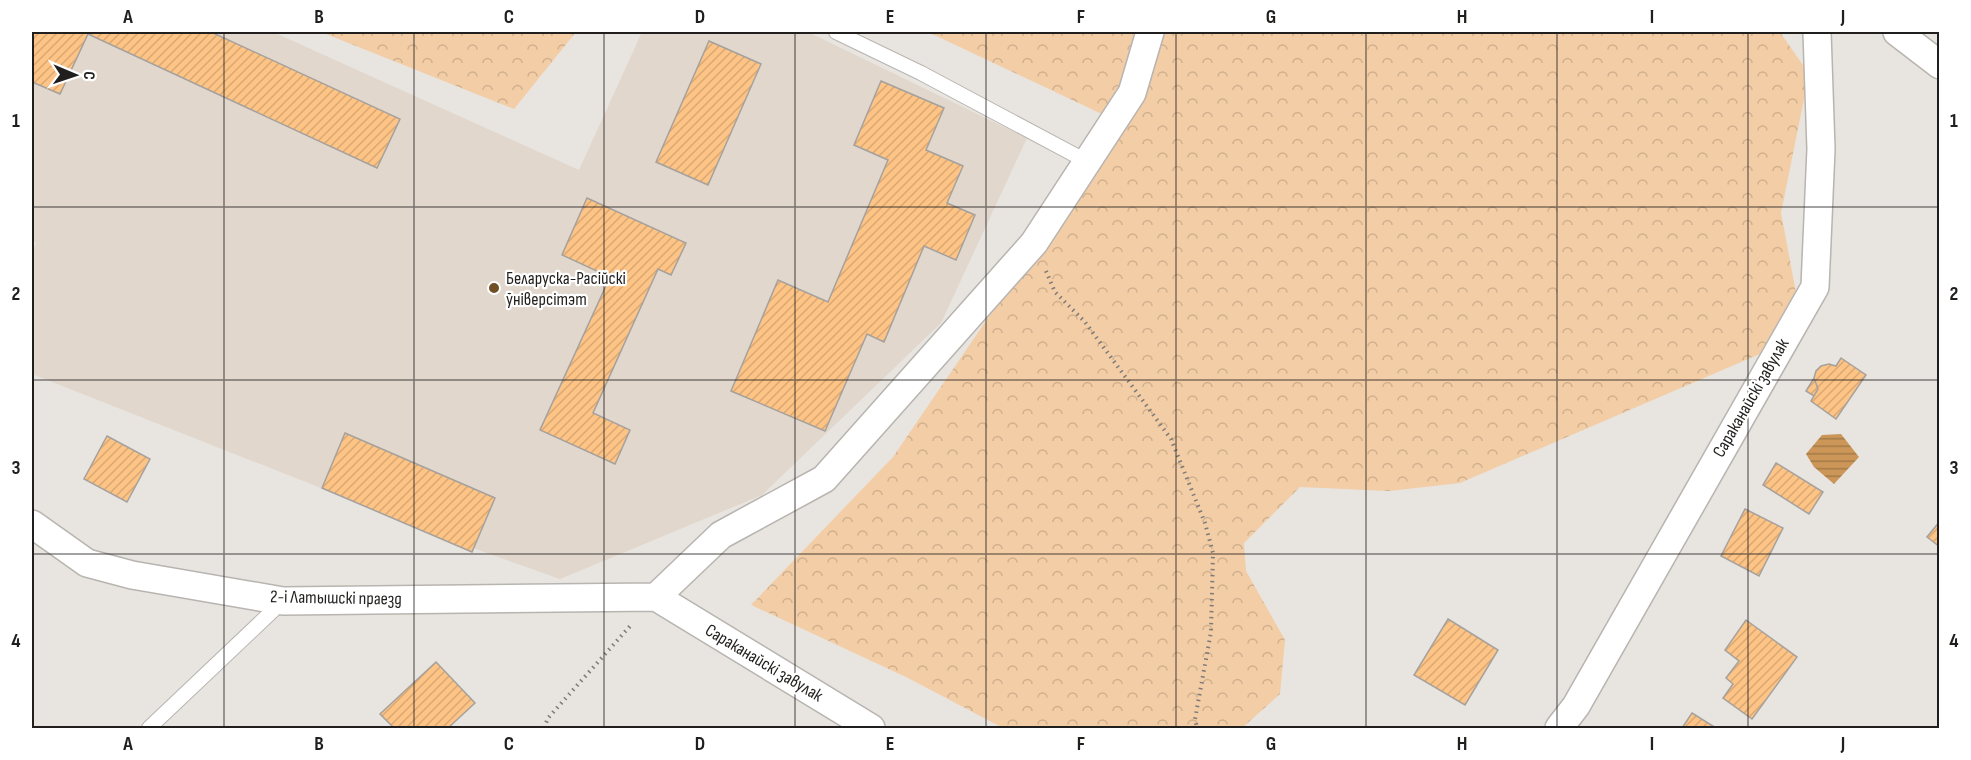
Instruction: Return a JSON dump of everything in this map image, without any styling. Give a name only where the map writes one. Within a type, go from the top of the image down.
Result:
[{"type":"street","points":[[656,597],[721,535],[824,479],[1034,243],[1132,93],[1150,32]]},
{"type":"street","name":"Сараканайскі завулак","points":[[1559,729],[1576,706],[1815,287],[1821,149],[1817,32]]},
{"type":"street","points":[[1897,32],[1940,65]]},
{"type":"street","name":"2-і Латышскі праезд","points":[[32,524],[87,563],[132,575],[283,601],[656,597]]},
{"type":"street","name":"Сараканайскі завулак","points":[[656,597],[871,729]]},
{"type":"lane","points":[[836,32],[921,73],[1088,162]]},
{"type":"lane","points":[[149,729],[283,601]]},
{"type":"path","points":[[1034,243],[1055,292],[1085,322],[1171,439],[1205,524],[1213,554],[1211,632],[1195,719],[1197,729]]},
{"type":"path","points":[[544,729],[548,718],[656,597]]},
{"type":"shaded area","name":"Беларуска-Расійскі ўніверсітэт","points":[[32,32],[273,32],[579,170],[642,32],[808,32],[1027,138],[941,323],[762,495],[560,579],[473,548],[32,374],[32,252],[36,243],[32,239]]},
{"type":"shaded area","points":[[1841,434],[1859,457],[1834,484],[1814,467],[1806,454],[1822,435]]},
{"type":"green space","points":[[321,32],[576,32],[514,109]]},
{"type":"green space","points":[[928,32],[1780,32],[1809,74],[1781,213],[1804,335],[1460,483],[1389,491],[1300,487],[1244,543],[1246,571],[1285,640],[1280,694],[1242,728],[1003,728],[908,678],[751,605],[893,457],[1121,123]]},
{"type":"building","points":[[32,32],[211,32],[400,119],[377,168],[88,34],[60,94],[32,82]]},
{"type":"building","points":[[709,41],[761,64],[708,185],[656,162]]},
{"type":"building","points":[[881,81],[944,108],[926,150],[963,166],[947,203],[975,215],[956,260],[924,246],[884,342],[867,334],[825,431],[731,391],[778,280],[828,302],[888,160],[854,145]]},
{"type":"building","points":[[587,198],[686,243],[671,275],[658,269],[593,413],[630,430],[615,464],[540,430],[610,277],[562,255]]},
{"type":"building","points":[[1841,358],[1866,375],[1836,419],[1811,401],[1818,389],[1814,378],[1816,371],[1821,366],[1829,364],[1836,366]]},
{"type":"building","points":[[1814,378],[1818,389],[1814,396],[1806,391]]},
{"type":"building","points":[[345,433],[495,498],[472,552],[322,488]]},
{"type":"building","points":[[107,436],[150,459],[127,502],[84,479]]},
{"type":"building","points":[[1776,463],[1823,492],[1809,514],[1763,485]]},
{"type":"building","points":[[1745,509],[1783,528],[1759,576],[1721,556]]},
{"type":"building","points":[[1940,521],[1940,547],[1927,537]]},
{"type":"building","points":[[1448,619],[1498,650],[1465,705],[1414,675]]},
{"type":"building","points":[[1746,620],[1797,657],[1752,719],[1723,698],[1733,684],[1726,678],[1739,661],[1725,650]]},
{"type":"building","points":[[436,662],[475,703],[448,728],[394,728],[380,714]]},
{"type":"building","points":[[1692,713],[1716,728],[1682,728]]},
{"type":"place","name":"Беларуска-Расійскі ўніверсітэт","points":[[494,288]]}]
